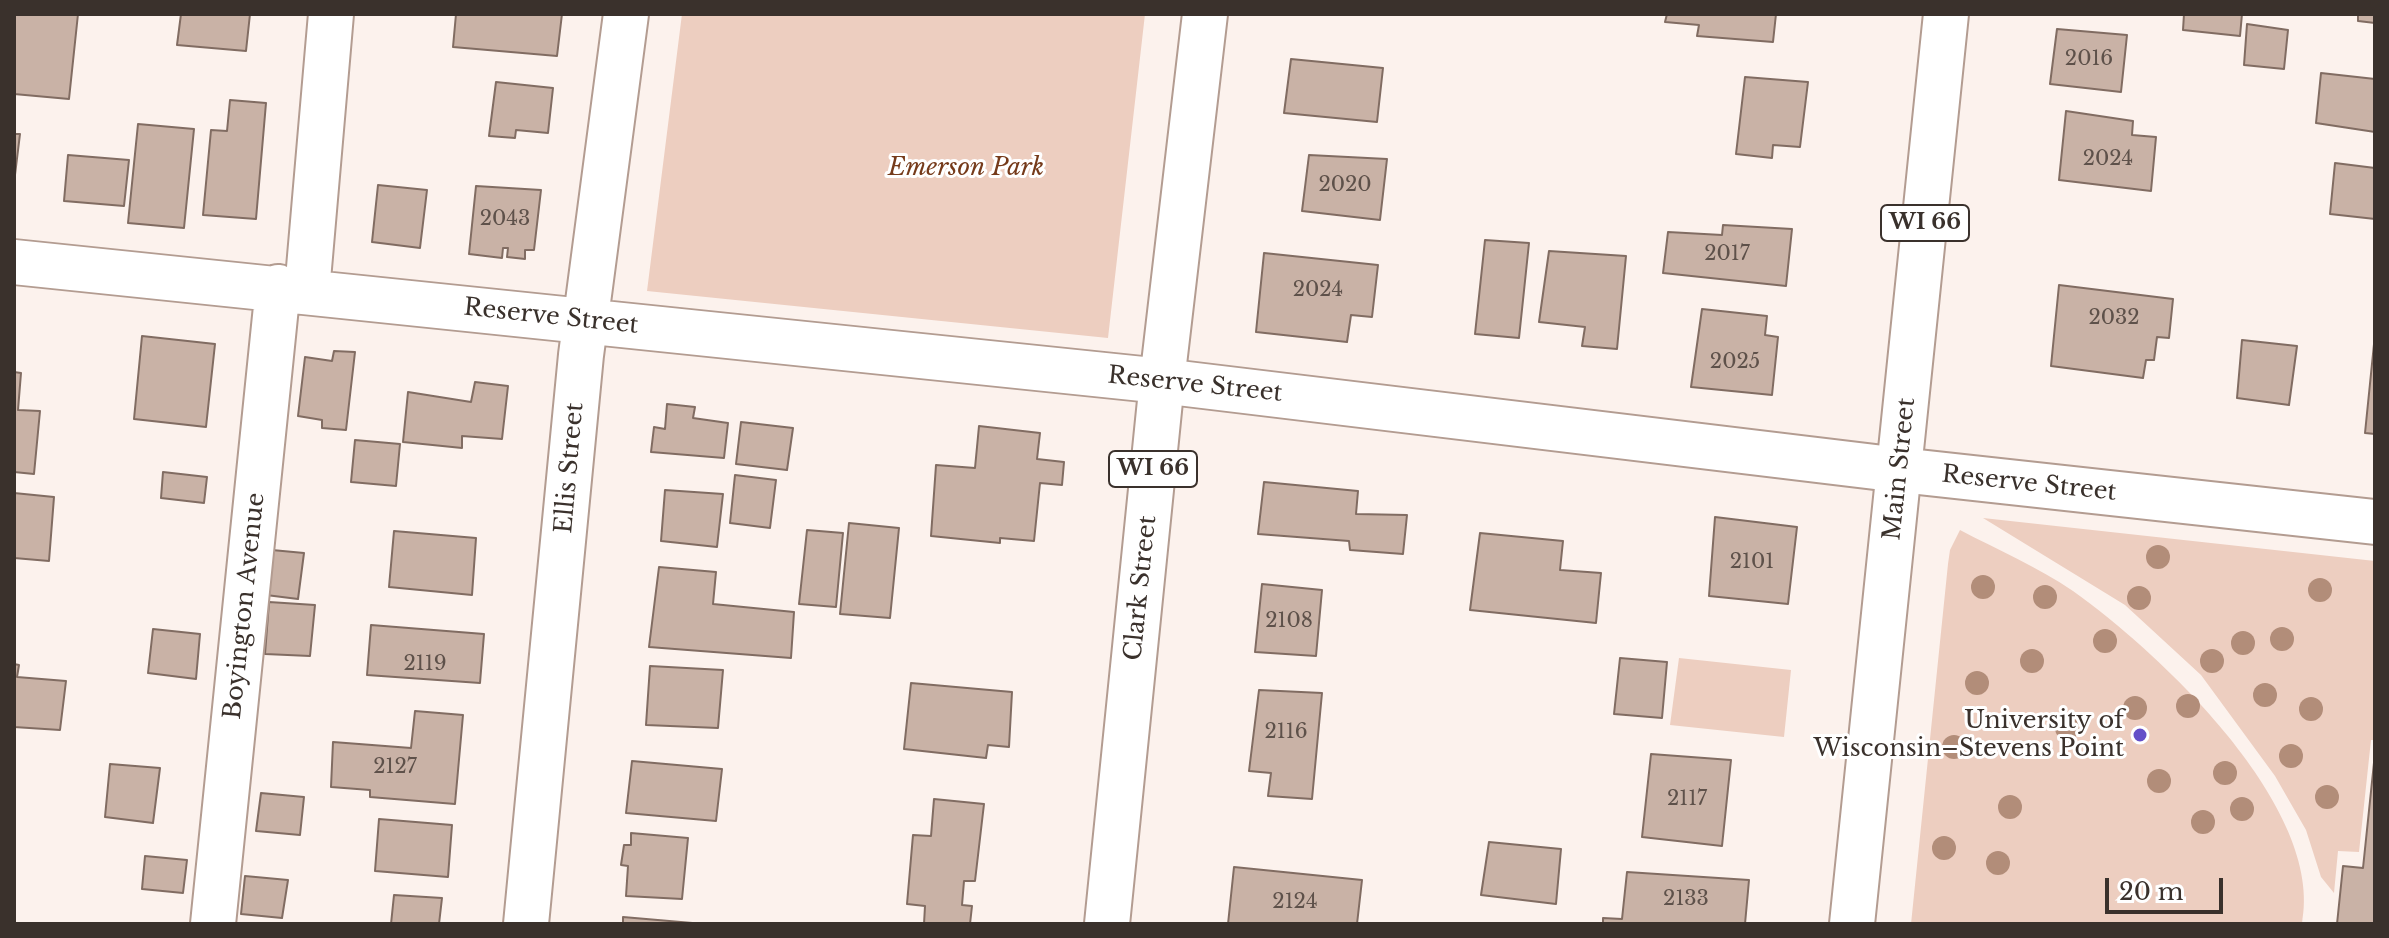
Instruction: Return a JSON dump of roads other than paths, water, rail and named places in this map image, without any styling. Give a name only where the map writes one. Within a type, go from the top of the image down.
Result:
[{"type":"street","name":"Boyington Avenue","points":[[213,924],[331,14]]},
{"type":"street","name":"Ellis Street","points":[[526,924],[586,321],[626,14]]},
{"type":"street","name":"Clark Street","points":[[1107,924],[1162,381],[1205,14]]},
{"type":"street","name":"Main Street","points":[[1852,924],[1946,14]]},
{"type":"street","name":"Reserve Street","points":[[14,262],[1162,381],[1900,470],[2375,522]]},
{"type":"place","name":"University of Wisconsin–Stevens Point","points":[[2140,735]]},
{"type":"park label","name":"Emerson Park","points":[[966,168]]}]
